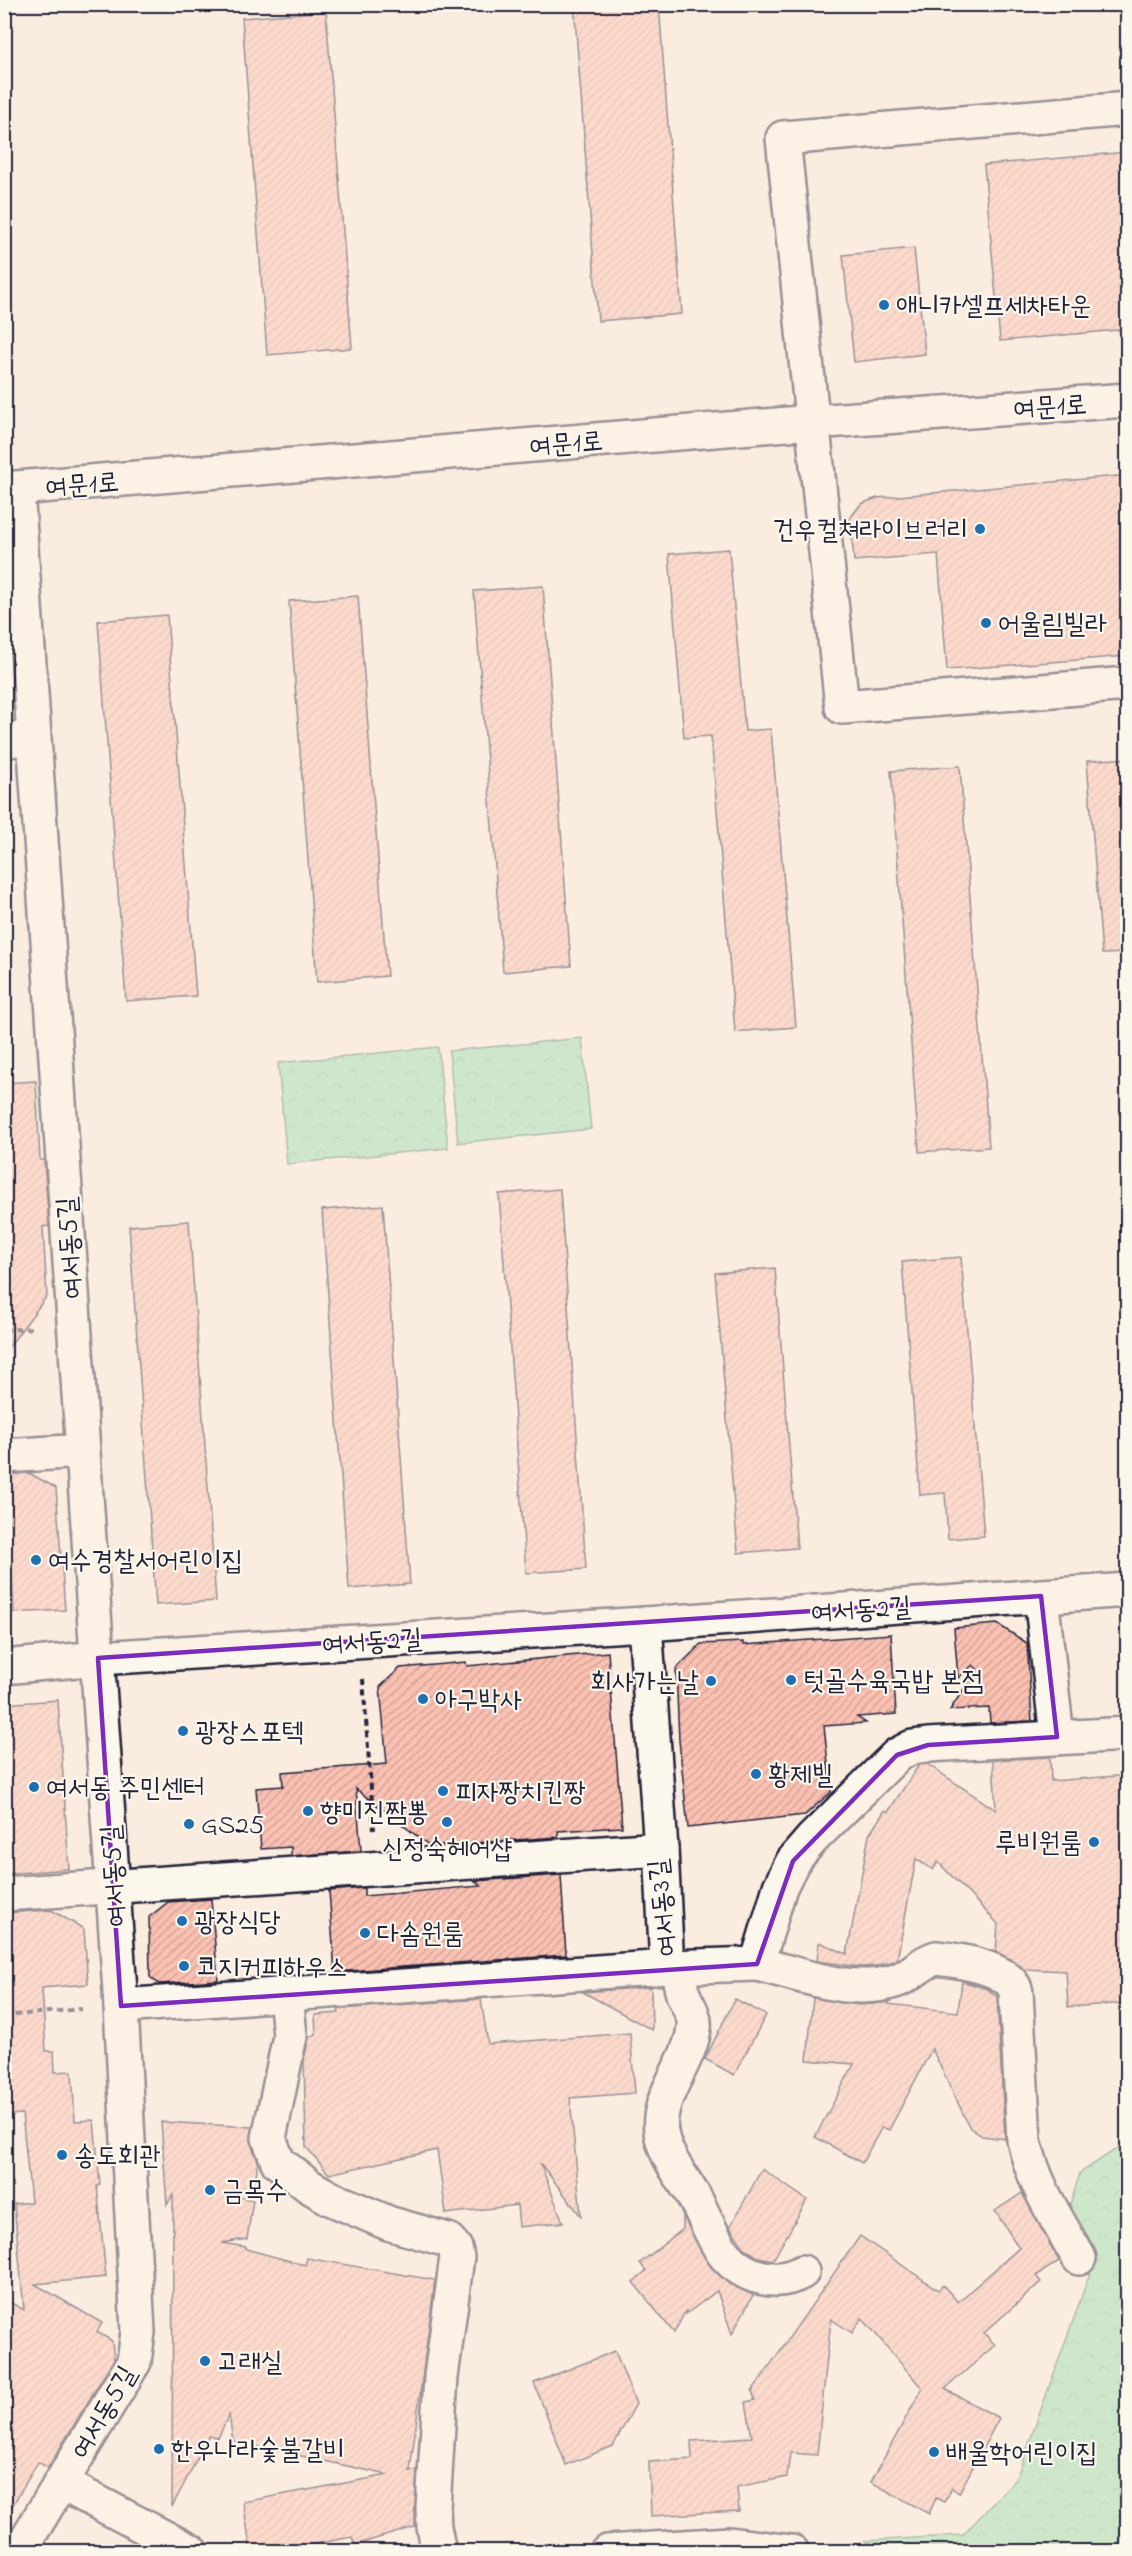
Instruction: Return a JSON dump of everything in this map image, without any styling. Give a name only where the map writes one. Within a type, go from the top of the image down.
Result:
[{"type":"street","points":[[1128,108],[783,138],[842,707],[1128,684]]},
{"type":"street","name":"여문1로","points":[[11,489],[812,422],[1128,400]]},
{"type":"street","name":"여서동5길","points":[[11,489],[19,739],[83,1451],[122,2006],[138,2332],[136,2352],[130,2370],[19,2552]]},
{"type":"street","points":[[4,1456],[83,1451]]},
{"type":"street","name":"여서동2길","points":[[4,1667],[98,1658],[645,1624],[1128,1590]]},
{"type":"street","points":[[1041,1596],[1057,1737]]},
{"type":"street","points":[[645,1624],[661,1849]]},
{"type":"street","points":[[757,1964],[780,1887],[793,1861],[897,1755],[912,1747],[928,1744],[1128,1734]]},
{"type":"street","name":"여서동3길","points":[[4,1894],[661,1849],[673,1967],[757,1964],[841,1984],[865,1986],[900,1979],[936,1958],[1000,1972],[1010,1978],[1016,1993],[1024,2140],[1035,2179],[1079,2258]]},
{"type":"street","points":[[122,2006],[673,1967],[694,2018],[694,2028],[663,2109],[661,2130],[668,2154],[702,2210],[725,2255],[745,2271],[762,2278],[787,2279],[802,2272]]},
{"type":"street","points":[[286,1994],[290,2036],[269,2138],[278,2162],[309,2186],[330,2198],[388,2223],[448,2240],[455,2248],[457,2257],[441,2377],[434,2508],[434,2527],[440,2552]]},
{"type":"street","points":[[61,2483],[192,2552]]},
{"type":"street","points":[[607,2552],[729,2544],[782,2551]]},
{"type":"path","points":[[361,1642],[377,1869]]},
{"type":"path","points":[[4,2016],[122,2006]]},
{"type":"highlighted area","points":[[1041,1596],[1057,1737],[928,1745],[897,1755],[793,1861],[757,1964],[121,2006],[98,1658]]},
{"type":"green space","points":[[582,1038],[591,1129],[458,1143],[449,1051]]},
{"type":"green space","points":[[438,1047],[448,1148],[287,1164],[278,1063]]},
{"type":"green space","points":[[1127,2142],[1127,2551],[883,2552],[865,2541],[963,2535],[1016,2479],[1090,2273],[1069,2208],[1080,2173]]},
{"type":"building","points":[[574,4],[659,4],[682,314],[598,321]]},
{"type":"building","points":[[326,11],[352,348],[267,355],[242,18]]},
{"type":"building","points":[[1128,152],[1128,329],[1000,341],[984,165]]},
{"type":"building","name":"애니카셀프세차타운","points":[[914,248],[925,354],[854,362],[843,255]]},
{"type":"building","points":[[1117,476],[1128,477],[1128,656],[947,670],[938,554],[854,561],[850,518],[861,504],[877,498]]},
{"type":"building","points":[[729,549],[745,731],[771,729],[796,1027],[735,1032],[711,736],[684,738],[669,554]]},
{"type":"building","points":[[543,586],[571,966],[503,972],[474,591]]},
{"type":"building","points":[[358,596],[387,976],[317,982],[289,601]]},
{"type":"building","points":[[167,615],[196,996],[126,1001],[98,621]]},
{"type":"building","points":[[1128,758],[1128,953],[1102,954],[1087,761]]},
{"type":"building","points":[[960,766],[989,1147],[919,1152],[891,771]]},
{"type":"building","points":[[36,1081],[40,1160],[44,1160],[49,1226],[43,1227],[47,1296],[4,1353],[4,1083]]},
{"type":"building","points":[[560,1189],[586,1569],[526,1573],[499,1194]]},
{"type":"building","points":[[383,1205],[410,1584],[349,1589],[322,1210]]},
{"type":"building","points":[[189,1221],[216,1601],[156,1605],[129,1226]]},
{"type":"building","points":[[961,1257],[984,1536],[948,1539],[945,1493],[920,1495],[902,1262]]},
{"type":"building","points":[[775,1268],[797,1548],[738,1553],[715,1273]]},
{"type":"building","name":"여수경찰서어린이집","points":[[29,1473],[56,1488],[65,1610],[14,1613],[8,1511],[4,1511],[4,1475]]},
{"type":"building","points":[[997,1624],[1027,1643],[1032,1721],[990,1723],[989,1708],[950,1710],[977,1669],[973,1665],[958,1678],[954,1628]]},
{"type":"building","points":[[891,1634],[896,1714],[857,1717],[866,1723],[824,1726],[831,1792],[805,1815],[688,1828],[679,1740],[676,1669],[701,1644],[743,1642],[743,1645]]},
{"type":"building","points":[[608,1652],[622,1827],[558,1831],[558,1837],[430,1846],[356,1789],[361,1851],[291,1856],[291,1847],[261,1849],[256,1788],[283,1786],[282,1772],[387,1764],[380,1687],[400,1668],[466,1662],[467,1666]]},
{"type":"building","name":"여서동 주민센터","points":[[58,1700],[69,1869],[4,1874],[4,1704]]},
{"type":"building","points":[[1050,1757],[1051,1781],[1128,1775],[1128,2003],[1068,2007],[1066,1971],[1023,1969],[1014,1961],[996,1952],[998,1924],[938,1862],[933,1870],[916,1859],[897,1960],[861,1967],[817,1961],[819,1942],[847,1954],[869,1835],[885,1810],[888,1812],[919,1765],[927,1764],[996,1810],[993,1760]]},
{"type":"building","points":[[561,1875],[566,1955],[335,1972],[329,1891],[364,1888],[364,1896],[481,1886],[474,1881]]},
{"type":"building","points":[[211,1899],[218,1980],[159,1984],[150,1977],[149,1917],[168,1902]]},
{"type":"building","points":[[51,1910],[84,1929],[88,1984],[42,1988],[46,2051],[54,2051],[55,2072],[72,2071],[75,2121],[94,2120],[100,2185],[97,2186],[106,2277],[35,2284],[102,2323],[97,2332],[112,2341],[114,2359],[48,2468],[38,2462],[4,2520],[4,2299],[24,2310],[14,2204],[31,2202],[22,2114],[9,2115],[4,2040],[4,1913]]},
{"type":"building","points":[[962,1981],[987,1989],[997,1997],[1005,2139],[982,2136],[970,2128],[932,2049],[889,2130],[882,2127],[862,2163],[815,2137],[854,2064],[807,2060],[813,1998],[860,2005],[889,2002],[888,2004],[958,2012]]},
{"type":"building","points":[[651,1987],[652,2030],[583,1992]]},
{"type":"building","points":[[481,1999],[488,2044],[630,2033],[635,2093],[570,2098],[581,2216],[540,2163],[563,2222],[519,2227],[517,2205],[446,2214],[437,2150],[329,2174],[306,2147],[304,2059],[309,2037],[316,2034],[315,2015],[339,2013],[338,2009]]},
{"type":"building","points":[[735,1999],[766,2015],[734,2075],[705,2059]]},
{"type":"building","points":[[161,2122],[252,2127],[251,2144],[258,2161],[254,2190],[232,2195],[253,2200],[247,2239],[222,2243],[246,2247],[246,2249],[305,2265],[307,2258],[435,2280],[410,2471],[417,2470],[415,2527],[355,2545],[352,2537],[272,2552],[251,2552],[243,2502],[388,2475],[233,2441],[229,2415],[218,2438],[209,2436],[172,2507],[173,2194],[167,2205]]},
{"type":"building","points":[[762,2169],[807,2200],[773,2260],[758,2257],[744,2248],[730,2227]]},
{"type":"building","points":[[1022,2193],[1059,2261],[1036,2276],[1041,2282],[984,2333],[995,2345],[945,2389],[999,2418],[959,2493],[952,2488],[944,2502],[936,2498],[929,2514],[871,2482],[922,2388],[862,2318],[852,2333],[831,2319],[817,2455],[790,2453],[787,2477],[737,2487],[739,2511],[651,2516],[649,2462],[692,2459],[691,2441],[752,2437],[746,2402],[755,2400],[752,2391],[860,2236],[938,2290],[943,2285],[958,2302],[1019,2248],[995,2211]]},
{"type":"building","points":[[683,2216],[711,2267],[729,2284],[753,2295],[732,2334],[717,2291],[686,2314],[686,2310],[674,2333],[633,2282],[646,2271],[640,2263],[683,2229]]},
{"type":"building","points":[[615,2351],[636,2404],[613,2446],[566,2465],[534,2383]]},
{"type":"place","name":"애니카셀프세차타운","points":[[884,305]]},
{"type":"place","name":"건우컬쳐라이브러리","points":[[980,529]]},
{"type":"place","name":"어울림빌라","points":[[986,623]]},
{"type":"place","name":"여수경찰서어린이집","points":[[36,1560]]},
{"type":"place","name":"텃골수육국밥 본점","points":[[791,1680]]},
{"type":"place","name":"회사가는날","points":[[711,1681]]},
{"type":"place","name":"아구박사","points":[[423,1699]]},
{"type":"place","name":"광장스포텍","points":[[183,1731]]},
{"type":"place","name":"황제빌","points":[[756,1774]]},
{"type":"place","name":"여서동 주민센터","points":[[34,1787]]},
{"type":"place","name":"피자짱치킨짱","points":[[443,1791]]},
{"type":"place","name":"향미진짬뽕","points":[[308,1811]]},
{"type":"place","name":"신정숙헤어샵","points":[[447,1822]]},
{"type":"place","name":"GS25","points":[[189,1824]]},
{"type":"place","name":"루비원룸","points":[[1094,1842]]},
{"type":"place","name":"광장식당","points":[[182,1921]]},
{"type":"place","name":"다솜원룸","points":[[365,1933]]},
{"type":"place","name":"코지커피하우스","points":[[184,1966]]},
{"type":"place","name":"송도회관","points":[[62,2155]]},
{"type":"place","name":"금목수","points":[[210,2190]]},
{"type":"place","name":"고래실","points":[[205,2361]]},
{"type":"place","name":"한우나라숯불갈비","points":[[159,2449]]},
{"type":"place","name":"배울학어린이집","points":[[934,2452]]}]
